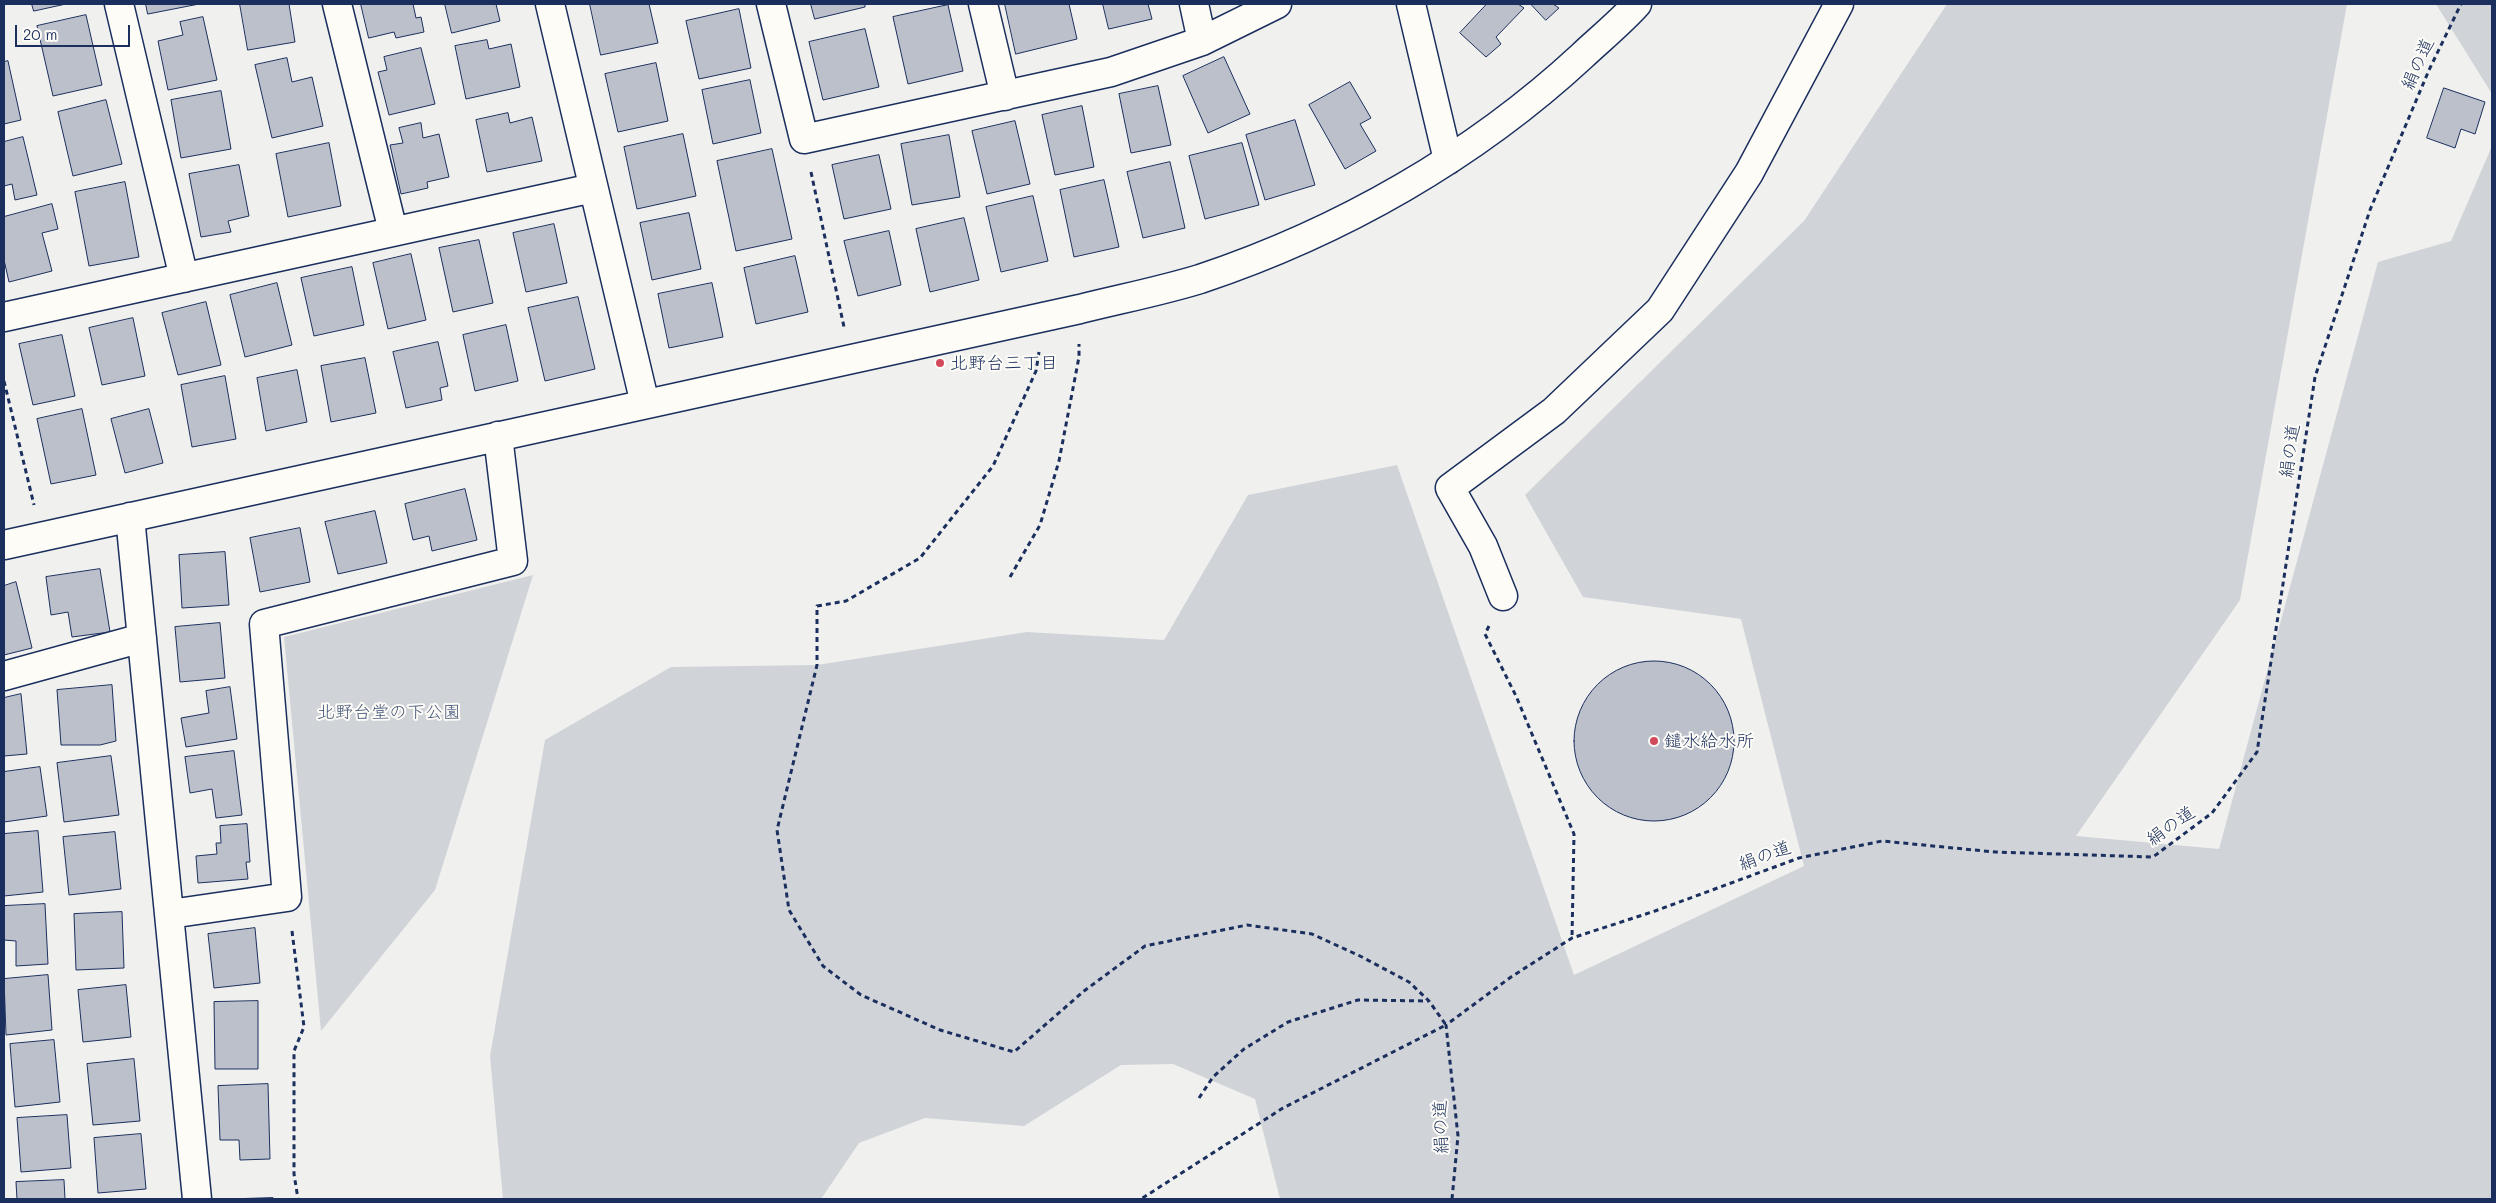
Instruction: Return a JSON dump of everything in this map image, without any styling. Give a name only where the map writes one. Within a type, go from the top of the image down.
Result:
[{"type":"street","points":[[119,4],[184,278]]},
{"type":"street","points":[[337,4],[393,230]]},
{"type":"street","points":[[550,4],[645,404]]},
{"type":"street","points":[[771,4],[804,139],[1111,72],[1202,41],[1277,4]]},
{"type":"street","points":[[983,4],[1004,96]]},
{"type":"street","points":[[1194,4],[1202,41]]},
{"type":"street","points":[[1411,4],[1448,160]]},
{"type":"street","points":[[4,545],[1080,309],[1199,279],[1278,250],[1360,212],[1448,160],[1558,79],[1636,4]]},
{"type":"street","points":[[1503,596],[1483,546],[1450,488],[1554,411],[1660,310],[1749,173],[1839,4]]},
{"type":"street","points":[[4,317],[393,230],[594,188]]},
{"type":"street","points":[[170,914],[287,897],[264,624],[513,562],[498,436]]},
{"type":"street","points":[[130,517],[197,1199]]},
{"type":"street","points":[[4,676],[142,638]]},
{"type":"path","name":"絹の道","points":[[1452,1199],[1458,1136],[1446,1025],[1512,977],[1572,938],[1655,911],[1799,858],[1882,841],[1995,852],[2153,858],[2212,813],[2257,752],[2315,377],[2370,210],[2429,70],[2461,4]]},
{"type":"path","points":[[804,139],[852,359]]},
{"type":"path","points":[[1010,577],[1040,525],[1059,461],[1080,357],[1080,309]]},
{"type":"path","points":[[1044,317],[1036,371],[993,466],[920,558],[846,601],[817,606],[817,665],[777,830],[789,910],[823,966],[861,995],[940,1030],[1014,1052],[1084,991],[1145,946],[1247,925],[1312,934],[1360,956],[1409,982],[1429,1001],[1446,1025],[1284,1108],[1141,1199]]},
{"type":"path","points":[[4,381],[42,537]]},
{"type":"path","points":[[1503,596],[1485,634],[1516,696],[1574,834],[1572,938]]},
{"type":"path","points":[[291,923],[304,1027],[294,1050],[294,1174],[298,1199]]},
{"type":"path","points":[[1199,1098],[1213,1077],[1244,1049],[1288,1022],[1358,1000],[1429,1001]]},
{"type":"green space","points":[[1947,4],[2347,4],[2240,600],[2076,836],[2219,849],[2378,262],[2451,241],[2492,146],[2492,1199],[1280,1199],[1255,1099],[1173,1064],[1121,1065],[1024,1126],[925,1118],[859,1143],[821,1199],[503,1199],[490,1056],[545,740],[671,667],[817,665],[1027,632],[1164,640],[1248,495],[1397,465],[1574,975],[1804,866],[1741,619],[1583,597],[1525,495],[1804,221]]},
{"type":"green space","points":[[2436,4],[2492,4],[2492,94]]},
{"type":"green space","name":"北野台堂の下公園","points":[[533,575],[435,890],[321,1031],[284,637]]},
{"type":"building","points":[[32,4],[66,4],[34,11]]},
{"type":"building","points":[[146,4],[199,4],[148,14]]},
{"type":"building","points":[[240,4],[289,4],[295,42],[248,50]]},
{"type":"building","points":[[361,4],[413,4],[416,18],[421,17],[424,32],[396,38],[394,32],[369,38]]},
{"type":"building","points":[[445,4],[496,4],[500,21],[452,33]]},
{"type":"building","points":[[590,4],[649,4],[658,43],[601,55]]},
{"type":"building","points":[[811,4],[865,4],[865,7],[815,19]]},
{"type":"building","points":[[1005,4],[1069,4],[1077,39],[1016,54]]},
{"type":"building","points":[[1103,4],[1148,4],[1152,19],[1109,29]]},
{"type":"building","points":[[1487,4],[1518,4],[1524,8],[1496,37],[1501,44],[1486,57],[1460,33]]},
{"type":"building","points":[[1531,4],[1553,4],[1559,8],[1546,20]]},
{"type":"building","points":[[948,5],[963,71],[908,84],[893,17]]},
{"type":"building","points":[[739,9],[751,68],[699,79],[686,21]]},
{"type":"building","points":[[86,15],[102,85],[53,96],[37,26]]},
{"type":"building","points":[[203,17],[217,80],[168,90],[158,41],[183,35],[180,22]]},
{"type":"building","points":[[865,29],[879,87],[823,100],[809,42]]},
{"type":"building","points":[[487,40],[489,49],[511,44],[520,87],[466,99],[455,46]]},
{"type":"building","points":[[421,48],[435,104],[389,115],[378,72],[387,70],[384,57]]},
{"type":"building","points":[[1224,57],[1250,114],[1208,133],[1183,76]]},
{"type":"building","points":[[287,58],[292,82],[312,77],[323,126],[272,138],[255,65]]},
{"type":"building","points":[[8,61],[21,120],[4,124],[4,62]]},
{"type":"building","points":[[656,63],[668,121],[618,132],[605,74]]},
{"type":"building","points":[[750,80],[761,133],[713,144],[702,90]]},
{"type":"building","points":[[1350,82],[1371,118],[1360,124],[1376,151],[1345,169],[1309,105]]},
{"type":"building","points":[[1158,86],[1171,145],[1131,153],[1119,94]]},
{"type":"building","points":[[2444,88],[2485,102],[2475,134],[2461,129],[2455,148],[2427,138]]},
{"type":"building","points":[[221,91],[231,149],[181,158],[171,100]]},
{"type":"building","points":[[106,100],[122,164],[73,176],[58,112]]},
{"type":"building","points":[[1082,106],[1094,167],[1055,175],[1042,115]]},
{"type":"building","points":[[508,113],[510,123],[532,117],[542,161],[487,172],[476,120]]},
{"type":"building","points":[[1295,120],[1315,185],[1265,200],[1246,135]]},
{"type":"building","points":[[1015,121],[1030,184],[987,194],[972,131]]},
{"type":"building","points":[[421,123],[423,138],[439,134],[449,177],[427,182],[428,188],[401,194],[390,145],[403,143],[399,128]]},
{"type":"building","points":[[683,134],[696,196],[637,209],[624,147]]},
{"type":"building","points":[[949,135],[960,197],[912,205],[901,144]]},
{"type":"building","points":[[23,137],[37,195],[15,200],[12,184],[4,186],[4,142]]},
{"type":"building","points":[[329,143],[341,206],[288,217],[276,154]]},
{"type":"building","points":[[1242,143],[1259,205],[1205,219],[1189,156]]},
{"type":"building","points":[[772,149],[792,239],[736,251],[717,161]]},
{"type":"building","points":[[879,155],[891,209],[844,219],[832,165]]},
{"type":"building","points":[[1170,162],[1185,228],[1143,238],[1127,172]]},
{"type":"building","points":[[239,165],[249,216],[228,221],[231,232],[201,237],[189,174]]},
{"type":"building","points":[[1104,180],[1119,247],[1074,257],[1060,190]]},
{"type":"building","points":[[125,182],[139,257],[89,266],[75,192]]},
{"type":"building","points":[[1033,196],[1048,261],[1001,272],[986,207]]},
{"type":"building","points":[[52,204],[58,229],[42,233],[52,271],[9,282],[4,260],[4,217]]},
{"type":"building","points":[[689,213],[701,269],[652,280],[640,223]]},
{"type":"building","points":[[964,218],[979,280],[930,292],[916,229]]},
{"type":"building","points":[[554,224],[567,283],[526,292],[513,233]]},
{"type":"building","points":[[889,231],[901,285],[858,296],[844,241]]},
{"type":"building","points":[[479,240],[493,303],[453,312],[439,248]]},
{"type":"building","points":[[411,254],[426,320],[388,329],[373,263]]},
{"type":"building","points":[[795,256],[808,312],[756,324],[744,268]]},
{"type":"building","points":[[352,267],[364,325],[314,336],[301,278]]},
{"type":"building","points":[[277,283],[292,345],[245,357],[230,295]]},
{"type":"building","points":[[712,283],[723,337],[669,348],[658,294]]},
{"type":"building","points":[[578,297],[595,369],[545,381],[528,308]]},
{"type":"building","points":[[206,302],[221,365],[178,375],[162,313]]},
{"type":"building","points":[[133,318],[145,376],[102,385],[89,328]]},
{"type":"building","points":[[506,325],[518,381],[475,391],[463,335]]},
{"type":"building","points":[[62,335],[75,396],[33,405],[19,344]]},
{"type":"building","points":[[438,342],[448,386],[440,388],[442,400],[406,408],[393,352]]},
{"type":"building","points":[[365,358],[376,413],[331,422],[321,366]]},
{"type":"building","points":[[297,370],[307,422],[266,431],[257,378]]},
{"type":"building","points":[[225,376],[236,439],[192,447],[181,385]]},
{"type":"building","points":[[82,409],[96,475],[51,484],[37,419]]},
{"type":"building","points":[[149,409],[163,463],[125,473],[111,419]]},
{"type":"building","points":[[465,489],[477,540],[432,551],[429,536],[413,540],[405,504]]},
{"type":"building","points":[[375,511],[387,563],[338,574],[325,522]]},
{"type":"building","points":[[300,528],[310,582],[260,592],[250,538]]},
{"type":"building","points":[[225,552],[229,605],[182,608],[179,555]]},
{"type":"building","points":[[100,569],[110,632],[72,637],[68,612],[51,615],[46,577]]},
{"type":"building","points":[[16,582],[32,648],[4,655],[4,586]]},
{"type":"building","points":[[220,623],[225,678],[180,682],[175,627]]},
{"type":"building","name":"鑓水給水所","points":[[1646,661],[1662,661],[1692,670],[1711,684],[1728,710],[1734,733],[1734,749],[1728,772],[1711,798],[1685,815],[1662,821],[1646,821],[1616,812],[1592,792],[1580,772],[1574,749],[1574,733],[1583,703],[1603,679],[1623,667]]},
{"type":"building","points":[[112,685],[116,741],[100,745],[61,745],[57,690]]},
{"type":"building","points":[[230,687],[237,739],[186,747],[181,718],[209,713],[206,691]]},
{"type":"building","points":[[21,694],[27,754],[4,756],[4,698]]},
{"type":"building","points":[[234,751],[242,815],[216,818],[212,789],[190,793],[185,757]]},
{"type":"building","points":[[111,756],[119,815],[64,822],[57,763]]},
{"type":"building","points":[[40,767],[47,816],[4,822],[4,772]]},
{"type":"building","points":[[247,824],[250,862],[246,862],[248,879],[198,883],[196,856],[217,854],[216,843],[221,843],[220,826]]},
{"type":"building","points":[[38,831],[43,892],[4,896],[4,834]]},
{"type":"building","points":[[115,832],[121,889],[69,895],[63,837]]},
{"type":"building","points":[[45,904],[48,964],[16,966],[16,941],[4,940],[4,906]]},
{"type":"building","points":[[122,912],[124,968],[76,970],[74,914]]},
{"type":"building","points":[[255,928],[260,983],[214,988],[208,934]]},
{"type":"building","points":[[48,975],[52,1030],[6,1035],[4,979]]},
{"type":"building","points":[[126,985],[131,1037],[83,1042],[78,990]]},
{"type":"building","points":[[258,1001],[258,1069],[215,1069],[214,1002]]},
{"type":"building","points":[[54,1040],[60,1102],[15,1107],[10,1044]]},
{"type":"building","points":[[134,1059],[140,1121],[93,1125],[87,1064]]},
{"type":"building","points":[[268,1084],[270,1159],[240,1160],[239,1140],[220,1140],[218,1086]]},
{"type":"building","points":[[67,1115],[71,1168],[21,1172],[17,1118]]},
{"type":"building","points":[[141,1134],[146,1189],[98,1193],[94,1138]]},
{"type":"building","points":[[64,1180],[65,1199],[17,1199],[16,1182]]},
{"type":"building","points":[[273,1198],[273,1199],[229,1199]]},
{"type":"place","name":"北野台三丁目","points":[[940,363]]},
{"type":"place","name":"鑓水給水所","points":[[1654,741]]}]
